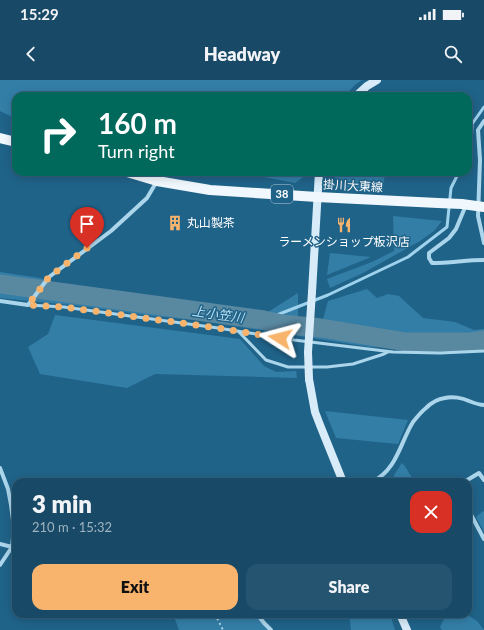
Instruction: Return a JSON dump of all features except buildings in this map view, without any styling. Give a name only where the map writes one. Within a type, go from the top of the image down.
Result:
[{"type":"main road","points":[[0,138],[12,141]]},
{"type":"main road","name":"掛川大東線","points":[[142,176],[210,190],[317,197],[438,202],[481,207]]},
{"type":"street","points":[[360,92],[377,80]]},
{"type":"street","points":[[484,120],[478,130],[481,207],[478,216],[484,243]]},
{"type":"street","points":[[319,176],[308,352],[309,380],[315,412],[341,478]]},
{"type":"street","points":[[0,301],[28,305],[49,277],[111,231],[148,198],[156,180]]},
{"type":"street","points":[[464,204],[456,229],[449,238],[429,253],[429,258],[432,263],[484,260]]},
{"type":"street","points":[[379,478],[386,472],[396,458],[413,423],[431,403],[445,398],[455,398],[484,405]]},
{"type":"street","points":[[0,468],[8,489],[12,513]]},
{"type":"street","points":[[471,478],[479,473],[484,480]]},
{"type":"street","points":[[472,516],[484,539]]},
{"type":"street","points":[[0,544],[12,547]]},
{"type":"street","points":[[0,565],[12,550]]},
{"type":"street","points":[[260,618],[271,630]]},
{"type":"street","points":[[402,618],[407,630]]},
{"type":"lane","points":[[28,305],[64,307],[294,340],[388,351],[440,354],[484,351]]},
{"type":"lane","points":[[239,332],[266,360],[288,367],[327,367],[353,364],[384,354],[388,351]]},
{"type":"path","points":[[218,618],[223,630]]},
{"type":"shaded area","points":[[0,80],[362,80],[348,92],[12,92],[12,117],[0,111]]},
{"type":"shaded area","points":[[259,176],[305,176],[295,183]]},
{"type":"shaded area","points":[[334,176],[385,176],[383,190],[342,187]]},
{"type":"shaded area","points":[[393,216],[442,221],[434,231],[420,241],[363,273],[330,288],[327,279],[372,262],[394,251]]},
{"type":"shaded area","points":[[330,253],[371,257],[327,275]]},
{"type":"shaded area","points":[[0,272],[40,278],[61,284],[268,312],[298,293],[298,320],[322,323],[328,301],[367,289],[377,298],[388,294],[399,296],[423,318],[455,322],[474,330],[484,329],[484,347],[448,350],[370,347],[195,320],[0,298]]},
{"type":"shaded area","points":[[55,315],[240,339],[264,366],[276,372],[296,371],[297,378],[155,374],[127,388],[40,374],[28,347],[48,334]]},
{"type":"shaded area","points":[[325,411],[408,420],[398,444],[336,438]]},
{"type":"shaded area","points":[[402,463],[412,478],[394,478],[394,475]]},
{"type":"shaded area","points":[[483,511],[484,512],[484,532],[476,517]]},
{"type":"shaded area","points":[[174,618],[258,618],[269,630],[179,630]]},
{"type":"shaded area","points":[[350,618],[391,618],[395,630],[351,630]]},
{"type":"shaded area","points":[[472,618],[477,621],[484,630],[442,630],[440,627],[444,619]]},
{"type":"waterway","points":[[472,124],[484,107]]},
{"type":"waterway","points":[[264,320],[328,295],[408,257],[447,227],[451,188],[457,176]]},
{"type":"waterway","name":"上小笠川","points":[[0,284],[264,320],[282,324],[321,328],[406,342],[470,342],[484,340]]},
{"type":"place","name":"丸山製茶","points":[[175,223]]},
{"type":"place","name":"ラーメンショップ板沢店","points":[[344,225]]},
{"type":"route","points":[[87,248],[49,277],[28,305],[64,307],[280,338]]}]
